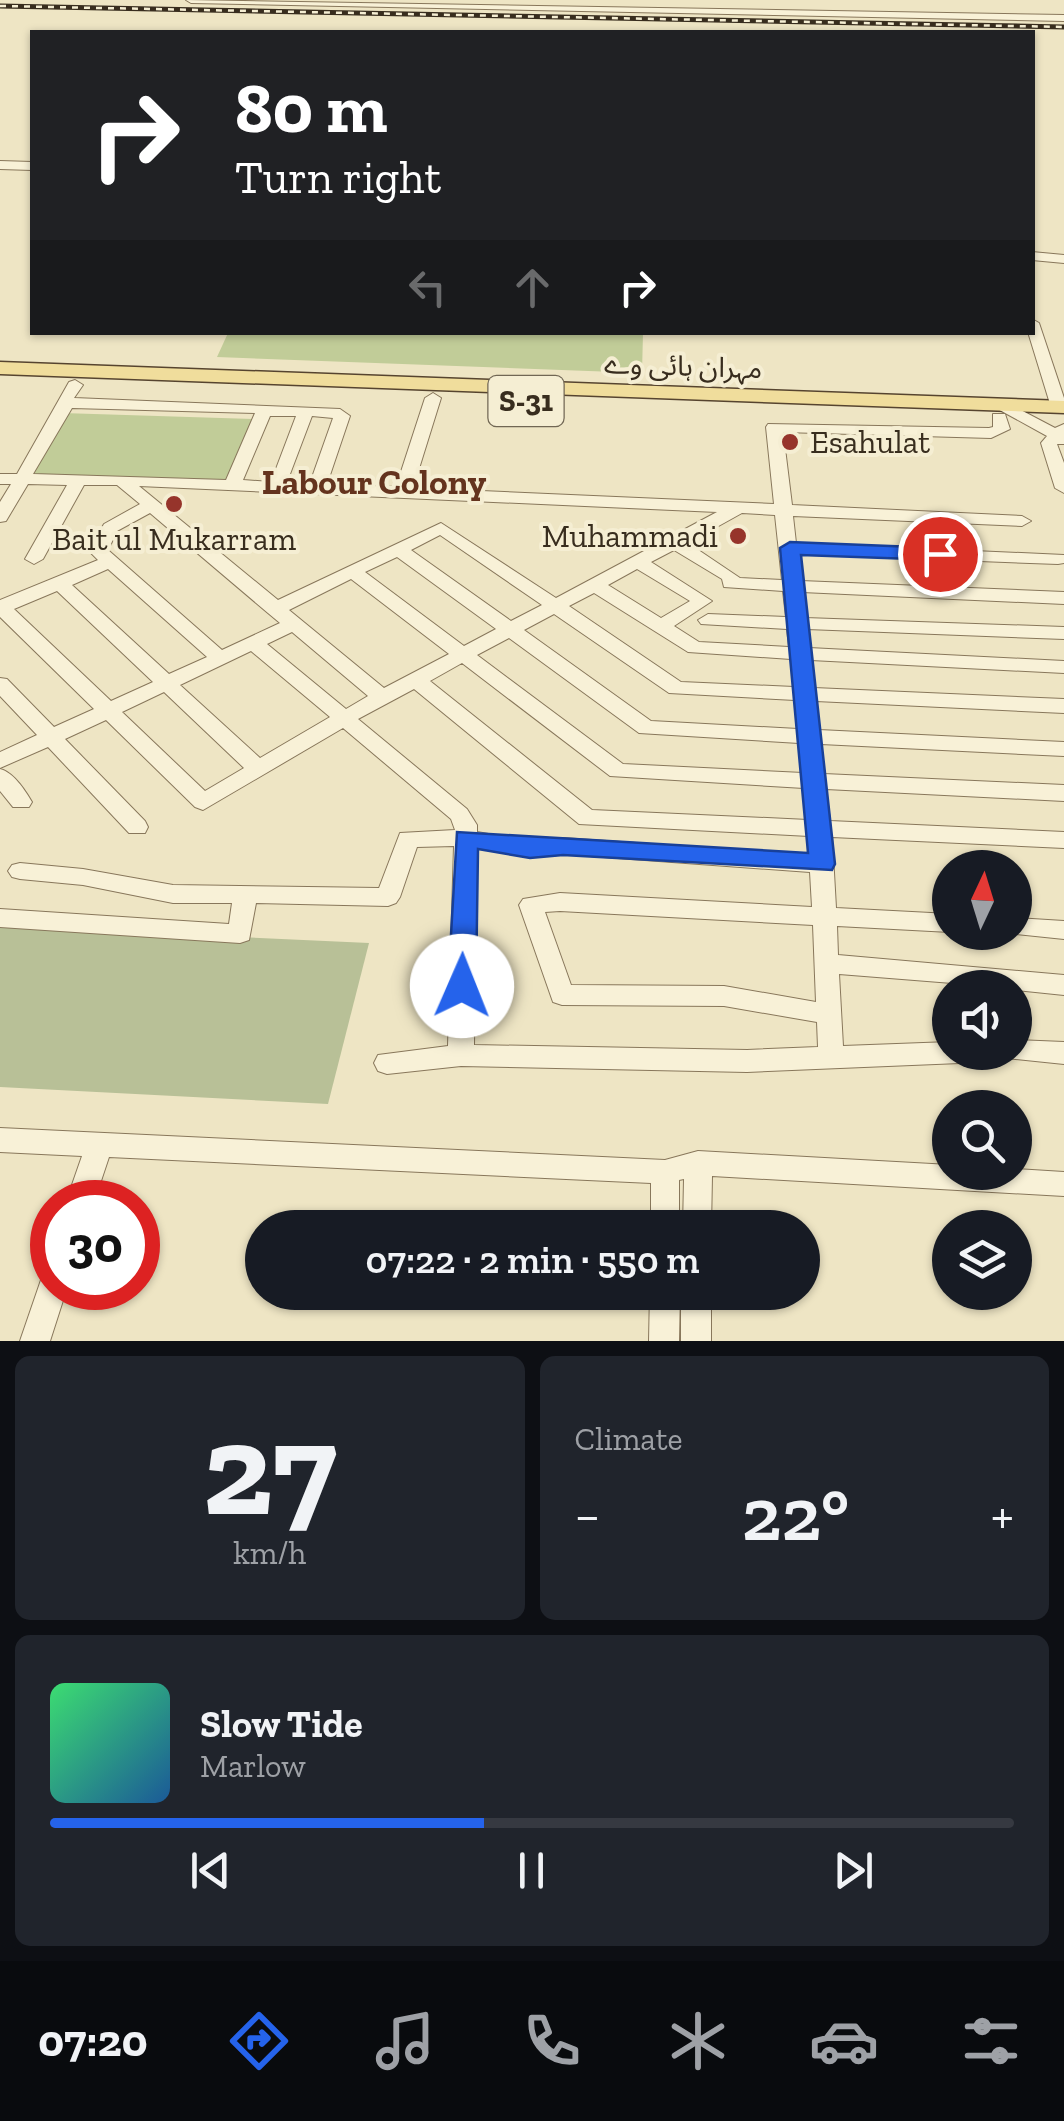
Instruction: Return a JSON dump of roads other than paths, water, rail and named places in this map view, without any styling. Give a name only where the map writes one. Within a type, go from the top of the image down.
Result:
[{"type":"main road","name":"مہران ہائی وے","points":[[0,368],[1000,411],[1060,426]]},
{"type":"main road","name":"مہران ہائی وے","points":[[0,383],[71,393],[1000,411],[1060,426]]},
{"type":"street","points":[[191,0],[1064,18]]},
{"type":"street","points":[[0,165],[30,166]]},
{"type":"street","points":[[1035,256],[1064,259]]},
{"type":"street","points":[[1035,330],[1045,355],[1060,426],[1064,488]]},
{"type":"street","points":[[1045,355],[1064,358]]},
{"type":"street","points":[[0,517],[71,393],[342,416],[317,489]]},
{"type":"street","points":[[404,492],[433,398]]},
{"type":"street","points":[[232,485],[266,410]]},
{"type":"street","points":[[277,487],[306,411]]},
{"type":"street","points":[[831,1056],[820,830],[774,428],[991,433],[1002,429],[1000,411],[1060,426]]},
{"type":"street","points":[[0,480],[121,480],[1022,521]]},
{"type":"street","points":[[34,559],[78,480]]},
{"type":"street","points":[[121,480],[383,698]]},
{"type":"street","points":[[151,506],[110,528],[98,552],[221,658]]},
{"type":"street","points":[[110,562],[1,607],[203,802],[344,718],[741,506]]},
{"type":"street","points":[[274,609],[441,528],[676,688],[1064,706]]},
{"type":"street","points":[[674,542],[732,577],[730,583],[1064,598]]},
{"type":"street","points":[[790,548],[1058,559]]},
{"type":"street","points":[[398,549],[646,728],[1064,748]]},
{"type":"street","points":[[638,562],[703,601],[662,625]]},
{"type":"street","points":[[352,571],[618,771],[1064,792]]},
{"type":"street","points":[[59,583],[260,769]]},
{"type":"street","points":[[595,585],[695,648],[1064,666]]},
{"type":"street","points":[[708,620],[1064,633]]},
{"type":"street","points":[[0,761],[292,624]]},
{"type":"street","points":[[254,643],[459,814],[466,825],[461,1055]]},
{"type":"street","points":[[416,680],[587,818],[1064,840]]},
{"type":"street","points":[[0,684],[137,826]]},
{"type":"street","points":[[0,776],[21,802]]},
{"type":"street","points":[[20,871],[83,876],[174,894],[388,897],[408,839],[466,838],[530,849],[563,846],[822,864]]},
{"type":"street","points":[[0,918],[240,934],[245,894]]},
{"type":"street","points":[[829,1014],[724,996],[562,995],[531,905],[560,902],[932,922]]},
{"type":"street","points":[[1032,928],[1064,930]]},
{"type":"street","points":[[827,963],[1064,985]]},
{"type":"street","points":[[1032,1052],[1064,1053]]},
{"type":"street","points":[[386,1064],[461,1055],[747,1061],[932,1053]]},
{"type":"street","points":[[0,1140],[665,1172],[698,1164],[1064,1184]]},
{"type":"street","points":[[87,1180],[99,1146]]},
{"type":"street","points":[[697,1210],[698,1164]]},
{"type":"street","points":[[665,1172],[665,1210]]},
{"type":"street","points":[[35,1341],[45,1310]]},
{"type":"street","points":[[664,1310],[664,1341]]},
{"type":"street","points":[[696,1310],[696,1341]]},
{"type":"railway","points":[[0,6],[1064,27]]},
{"type":"place","name":"Esahulat","points":[[790,442]]},
{"type":"place","name":"Bait ul Mukarram","points":[[174,504]]},
{"type":"place","name":"Muhammadi","points":[[738,536]]},
{"type":"district","name":"Labour Colony","points":[[374,482]]}]
